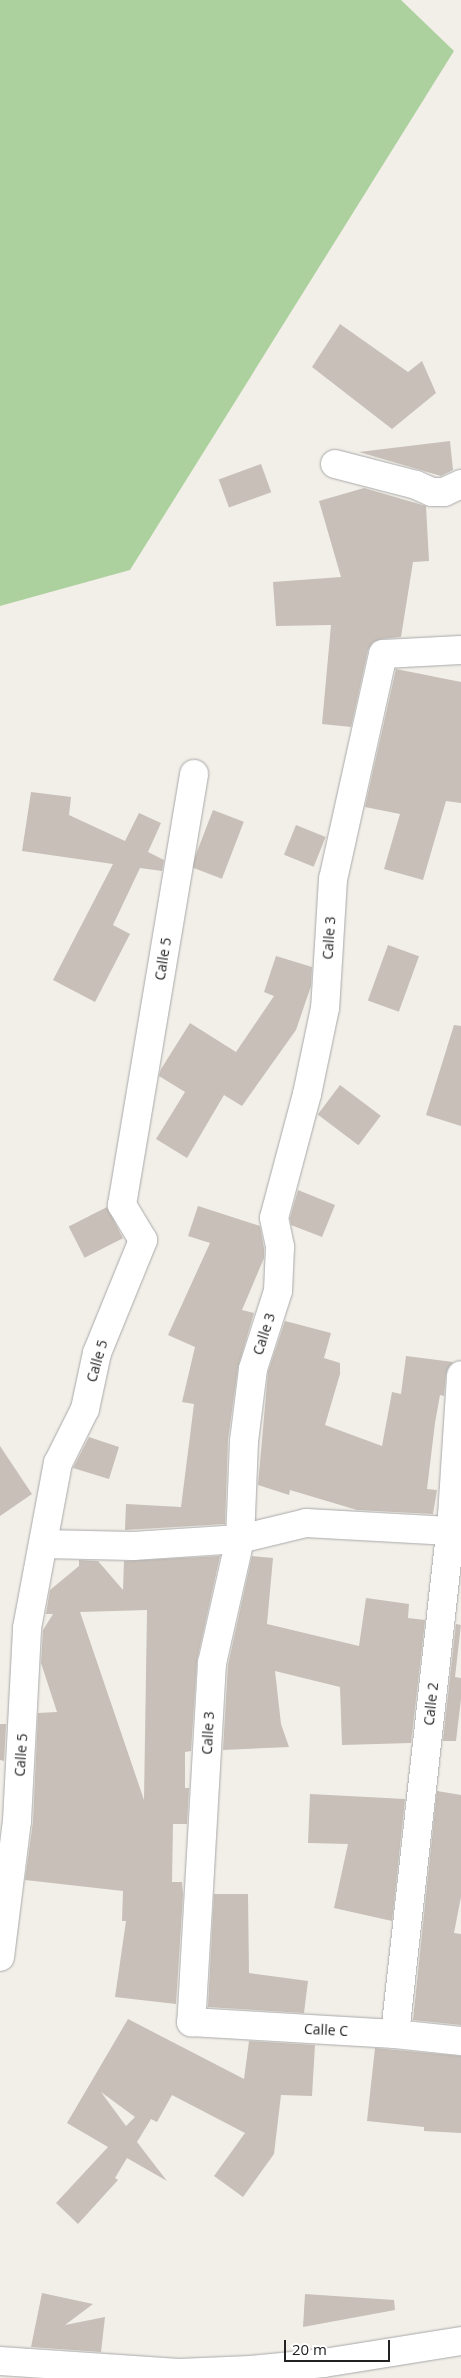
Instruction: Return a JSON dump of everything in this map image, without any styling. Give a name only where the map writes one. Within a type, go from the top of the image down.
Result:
[{"type":"street","points":[[335,464],[432,492],[444,492],[461,484]]},
{"type":"street","name":"Calle 3","points":[[191,2022],[212,1663],[240,1539],[244,1441],[253,1369],[278,1291],[280,1247],[274,1218],[307,1094],[325,1008],[333,879],[383,654],[461,650]]},
{"type":"street","name":"Calle 5","points":[[0,1957],[7,1841],[27,1628],[58,1463],[85,1409],[97,1353],[143,1240],[122,1205],[194,774]]},
{"type":"street","name":"Calle 2","points":[[395,2034],[454,1520],[461,1375]]},
{"type":"street","points":[[43,1544],[133,1546],[240,1539],[306,1523],[454,1520]]},
{"type":"street","name":"Calle C","points":[[191,2022],[395,2034],[461,2041]]},
{"type":"street","points":[[0,2361],[179,2373],[251,2370],[324,2363],[461,2341]]},
{"type":"green space","points":[[0,0],[401,0],[454,51],[130,570],[0,606]]},
{"type":"building","points":[[340,324],[408,372],[422,361],[436,393],[392,429],[312,367]]},
{"type":"building","points":[[450,441],[453,470],[441,476],[359,452]]},
{"type":"building","points":[[261,464],[271,492],[229,508],[219,479]]},
{"type":"building","points":[[364,488],[426,506],[429,561],[413,562],[401,637],[373,642],[368,650],[351,727],[322,724],[331,625],[276,626],[273,582],[341,577],[319,501]]},
{"type":"building","points":[[396,669],[461,682],[461,803],[446,801],[423,880],[384,869],[400,814],[365,807]]},
{"type":"building","points":[[31,792],[71,797],[69,815],[125,841],[139,813],[161,823],[148,852],[164,860],[162,871],[140,868],[113,925],[130,934],[95,1002],[53,980],[113,864],[22,851]]},
{"type":"building","points":[[213,810],[244,822],[222,879],[191,867]]},
{"type":"building","points":[[296,825],[326,837],[314,867],[284,855]]},
{"type":"building","points":[[388,945],[419,956],[399,1012],[368,1000]]},
{"type":"building","points":[[276,956],[312,967],[311,986],[296,1030],[242,1106],[224,1095],[187,1158],[156,1139],[185,1092],[159,1076],[161,1069],[190,1023],[236,1052],[274,996],[264,992]]},
{"type":"building","points":[[454,1025],[461,1026],[461,1126],[426,1115]]},
{"type":"building","points":[[340,1085],[381,1116],[358,1145],[318,1115]]},
{"type":"building","points":[[298,1190],[335,1205],[322,1237],[291,1225],[290,1218]]},
{"type":"building","points":[[198,1206],[260,1226],[264,1248],[264,1258],[242,1310],[254,1313],[238,1367],[228,1440],[225,1524],[125,1530],[126,1504],[181,1507],[194,1404],[182,1402],[195,1347],[168,1335],[210,1243],[188,1236]]},
{"type":"building","points":[[107,1207],[123,1238],[85,1258],[69,1227]]},
{"type":"building","points":[[285,1321],[331,1333],[324,1358],[340,1363],[340,1374],[325,1425],[382,1446],[392,1392],[401,1394],[406,1356],[453,1362],[446,1374],[444,1396],[440,1395],[435,1423],[427,1489],[437,1490],[433,1514],[357,1510],[290,1490],[289,1495],[258,1485],[268,1372]]},
{"type":"building","points":[[89,1437],[119,1447],[109,1479],[73,1468]]},
{"type":"building","points":[[0,1446],[32,1494],[0,1516]]},
{"type":"building","points":[[220,1556],[197,1660],[191,1751],[185,1752],[185,1788],[189,1788],[187,1824],[173,1824],[172,1882],[182,1882],[183,1894],[176,2004],[115,1997],[126,1921],[122,1921],[123,1891],[25,1880],[33,1822],[38,1713],[57,1712],[41,1663],[43,1630],[53,1614],[46,1614],[50,1590],[79,1566],[79,1560],[98,1561],[123,1590],[124,1561]],"holes":[[[147,1610],[144,1800],[80,1612]]]},
{"type":"building","points":[[252,1556],[273,1558],[267,1624],[359,1646],[366,1598],[409,1604],[408,1618],[425,1620],[411,1743],[342,1745],[340,1687],[275,1671],[281,1724],[289,1747],[223,1750],[228,1665]]},
{"type":"building","points":[[456,1624],[461,1625],[455,1677],[461,1678],[461,1699],[456,1741],[443,1741]]},
{"type":"building","points":[[0,1724],[6,1724],[4,1761],[0,1760]]},
{"type":"building","points":[[437,1791],[461,1795],[461,1897],[454,1933],[461,1934],[461,2025],[413,2020]]},
{"type":"building","points":[[310,1794],[405,1799],[392,1921],[334,1908],[348,1844],[308,1843]]},
{"type":"building","points":[[214,1894],[248,1894],[249,1973],[308,1981],[304,2013],[208,2007]]},
{"type":"building","points":[[128,2019],[244,2079],[249,2041],[315,2045],[312,2096],[281,2095],[274,2154],[243,2197],[214,2176],[245,2133],[172,2095],[157,2122],[151,2119],[137,2142],[167,2181],[127,2158],[115,2178],[118,2180],[78,2224],[56,2203],[108,2147],[67,2123]],"holes":[[[101,2092],[135,2117],[126,2126]]]},
{"type":"building","points":[[375,2048],[461,2056],[461,2133],[424,2131],[424,2127],[367,2121]]},
{"type":"building","points":[[42,2293],[93,2304],[65,2325],[105,2317],[101,2352],[31,2347]]},
{"type":"building","points":[[305,2294],[394,2300],[395,2310],[303,2327]]}]
